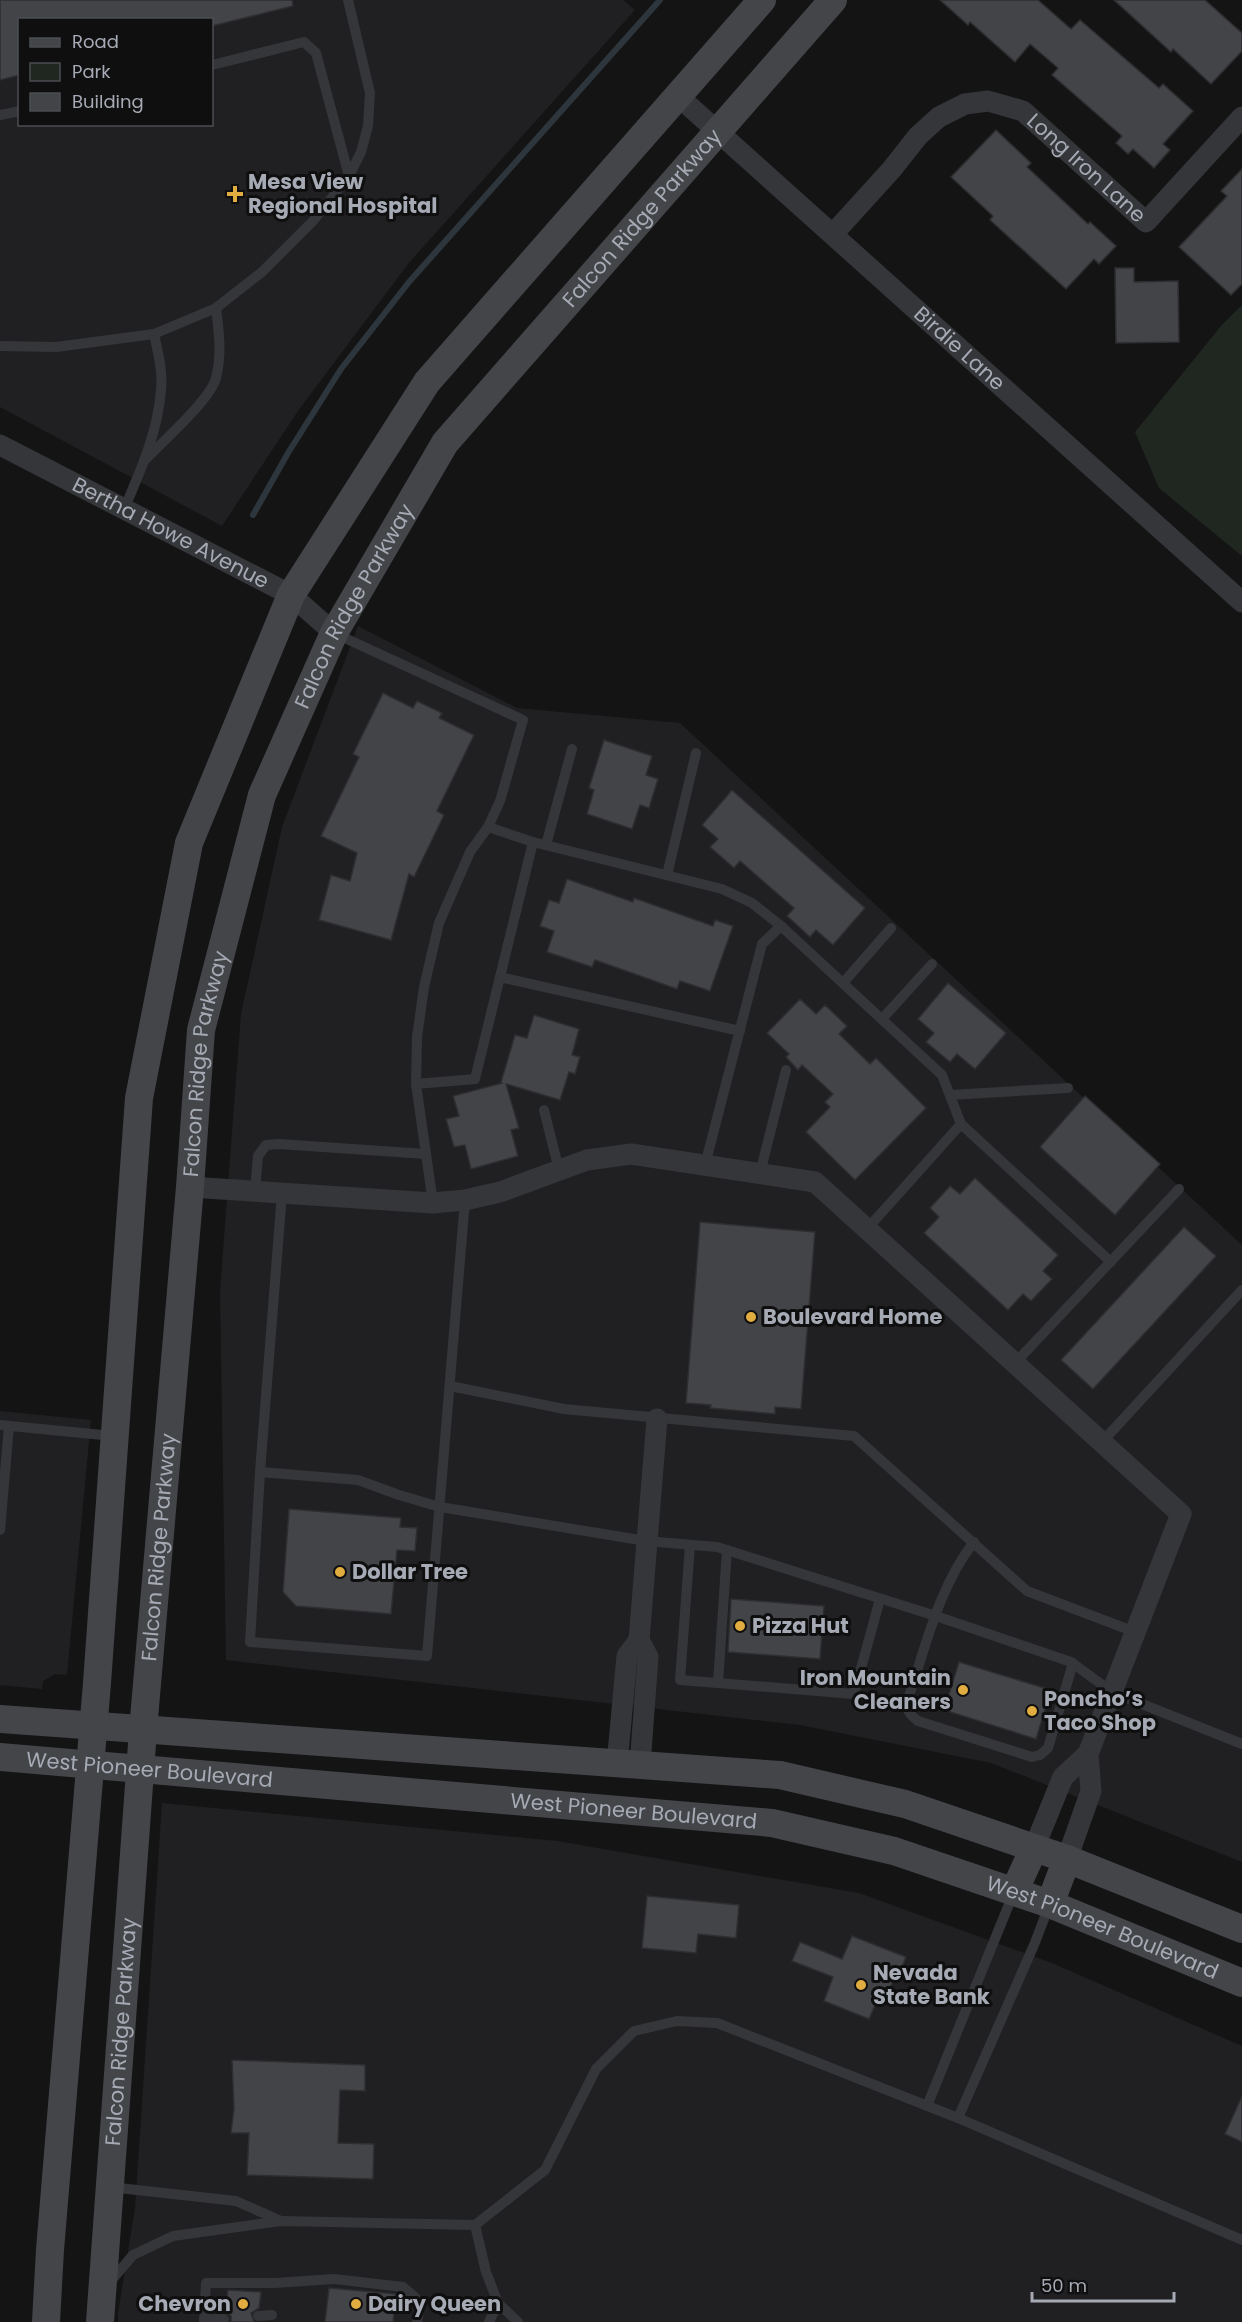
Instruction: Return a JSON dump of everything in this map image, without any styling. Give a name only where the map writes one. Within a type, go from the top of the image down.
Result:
[{"type":"main road","points":[[46,2322],[139,1098],[189,843],[291,595],[427,382],[762,0]]},
{"type":"main road","name":"Falcon Ridge Parkway","points":[[100,2322],[140,1768],[190,1187],[201,1030],[262,795],[334,633],[445,443],[833,0]]},
{"type":"main road","name":"West Pioneer Boulevard","points":[[0,1719],[780,1775],[905,1804],[1067,1859],[1242,1929]]},
{"type":"main road","name":"West Pioneer Boulevard","points":[[0,1757],[772,1823],[894,1851],[1050,1904],[1242,1983]]},
{"type":"main road","points":[[1014,1892],[1034,1848]]},
{"type":"main road","points":[[1050,1904],[1067,1859]]},
{"type":"street","name":"Birdie Lane","points":[[678,96],[1242,602]]},
{"type":"street","name":"Long Iron Lane","points":[[833,234],[892,169],[918,135],[939,117],[965,104],[988,101],[1023,111],[1146,222],[1242,117]]},
{"type":"street","name":"Bertha Howe Avenue","points":[[0,445],[125,507],[291,595],[334,633]]},
{"type":"street","points":[[190,1187],[433,1203],[465,1200],[501,1192],[587,1160],[631,1154],[815,1182],[1181,1514],[1088,1754],[1091,1791],[1067,1859]]},
{"type":"street","points":[[628,1764],[648,1657],[639,1641],[657,1419]]},
{"type":"street","points":[[1034,1848],[1063,1777],[1088,1754]]},
{"type":"lane","points":[[0,346],[56,347],[154,334],[216,308],[244,288],[271,264],[313,221],[349,176],[361,152],[368,126],[369,93],[348,0]]},
{"type":"lane","points":[[213,65],[304,42],[316,53],[349,176]]},
{"type":"lane","points":[[0,115],[18,111]]},
{"type":"lane","points":[[146,459],[196,409],[216,380],[221,343],[216,308]]},
{"type":"lane","points":[[125,507],[146,459],[161,390],[159,356],[154,334]]},
{"type":"lane","points":[[334,633],[523,720],[500,801],[488,827],[470,852],[439,923],[424,987],[417,1037],[416,1084],[433,1203]]},
{"type":"lane","points":[[546,845],[573,749]]},
{"type":"lane","points":[[667,875],[696,753]]},
{"type":"lane","points":[[488,827],[533,842],[722,889],[752,903],[781,926],[942,1075],[961,1124],[1111,1262]]},
{"type":"lane","points":[[416,1084],[475,1079],[533,842]]},
{"type":"lane","points":[[705,1165],[762,944],[781,926]]},
{"type":"lane","points":[[843,983],[891,928]]},
{"type":"lane","points":[[882,1019],[932,964]]},
{"type":"lane","points":[[500,977],[740,1031]]},
{"type":"lane","points":[[760,1173],[786,1070]]},
{"type":"lane","points":[[950,1095],[1068,1088]]},
{"type":"lane","points":[[544,1110],[559,1170]]},
{"type":"lane","points":[[867,1230],[961,1124]]},
{"type":"lane","points":[[255,1191],[258,1156],[266,1145],[426,1154]]},
{"type":"lane","points":[[1015,1363],[1179,1190]]},
{"type":"lane","points":[[282,1193],[260,1472],[250,1642],[427,1656],[465,1200]]},
{"type":"lane","points":[[1102,1442],[1242,1290]]},
{"type":"lane","points":[[450,1386],[564,1409],[854,1436],[1027,1591],[1135,1632]]},
{"type":"lane","points":[[0,1530],[4,1425],[114,1436]]},
{"type":"lane","points":[[260,1472],[358,1480],[440,1507],[646,1541],[717,1546],[936,1616],[1073,1663],[1112,1692],[1242,1744]]},
{"type":"lane","points":[[974,1542],[950,1583],[936,1616],[907,1707],[911,1715],[918,1721],[1032,1757],[1040,1755],[1048,1748],[1073,1663]]},
{"type":"lane","points":[[690,1545],[680,1680],[854,1694],[880,1599]]},
{"type":"lane","points":[[718,1683],[727,1550]]},
{"type":"lane","points":[[927,2106],[1014,1892]]},
{"type":"lane","points":[[958,2118],[1050,1904]]},
{"type":"lane","points":[[102,2291],[133,2254],[173,2236],[281,2221],[475,2225],[545,2170],[596,2069],[634,2031],[677,2022],[717,2024],[958,2118],[1242,2240]]},
{"type":"lane","points":[[110,2187],[236,2201],[281,2221]]},
{"type":"lane","points":[[475,2225],[486,2272],[498,2303],[518,2322]]},
{"type":"lane","points":[[224,2319],[204,2321],[206,2283],[275,2283],[334,2279],[403,2287],[415,2297],[420,2306],[417,2322]]},
{"type":"lane","points":[[489,2322],[498,2303]]},
{"type":"lane","points":[[258,2316],[272,2315]]},
{"type":"shaded area","name":"Mesa View Regional Hospital","points":[[0,0],[623,0],[635,10],[408,264],[298,411],[222,526],[0,407]]},
{"type":"shaded area","points":[[358,626],[517,708],[680,723],[1242,1245],[1242,1862],[991,1763],[800,1725],[226,1660],[220,1291],[241,1014],[282,827]]},
{"type":"shaded area","points":[[0,1411],[91,1420],[67,1675],[55,1674],[43,1681],[42,1689],[0,1685]]},
{"type":"shaded area","points":[[162,1803],[557,1841],[859,1893],[1052,1963],[1242,2046],[1242,2322],[118,2322],[135,2208]]},
{"type":"green space","points":[[1242,305],[1242,556],[1159,488],[1135,432],[1221,326]]},
{"type":"building","points":[[0,0],[292,0],[293,6],[213,26],[213,18],[18,18],[18,76],[0,80]]},
{"type":"building","points":[[940,0],[1038,0],[1071,29],[1080,20],[1159,88],[1163,84],[1193,111],[1163,144],[1170,150],[1154,168],[1133,149],[1128,154],[1116,143],[1122,136],[1052,75],[1058,68],[1030,44],[1015,62],[970,22],[968,25]]},
{"type":"building","points":[[1114,0],[1205,0],[1242,33],[1242,51],[1211,84],[1173,49],[1171,52]]},
{"type":"building","points":[[996,130],[1031,163],[1027,167],[1088,224],[1090,222],[1116,246],[1099,264],[1094,259],[1066,289],[990,220],[993,216],[951,177]]},
{"type":"building","points":[[1242,169],[1242,284],[1231,295],[1179,247],[1227,196],[1221,191]]},
{"type":"building","points":[[1115,268],[1134,268],[1134,282],[1178,281],[1179,342],[1116,343]]},
{"type":"building","points":[[383,693],[413,708],[417,701],[442,713],[439,718],[474,735],[437,811],[444,815],[414,877],[409,874],[391,940],[319,920],[331,875],[350,881],[357,853],[321,836],[359,757],[353,754]]},
{"type":"building","points":[[604,740],[652,756],[646,775],[658,779],[649,808],[640,805],[632,829],[587,814],[594,790],[589,788]]},
{"type":"building","points":[[732,790],[865,908],[833,945],[816,930],[810,937],[787,916],[794,908],[740,861],[734,868],[710,847],[718,839],[702,825]]},
{"type":"building","points":[[567,879],[633,902],[634,898],[713,926],[715,920],[733,926],[710,991],[680,981],[677,989],[595,960],[592,967],[547,952],[554,931],[540,926],[549,900],[559,903]]},
{"type":"building","points":[[948,983],[1006,1033],[975,1069],[957,1054],[950,1062],[926,1042],[934,1033],[918,1019]]},
{"type":"building","points":[[800,999],[816,1014],[825,1005],[847,1026],[839,1034],[870,1064],[876,1058],[926,1108],[855,1180],[806,1132],[830,1107],[825,1102],[833,1094],[802,1065],[798,1070],[786,1057],[789,1054],[767,1033]]},
{"type":"building","points":[[534,1015],[579,1029],[572,1055],[580,1057],[575,1074],[569,1072],[560,1100],[506,1084],[519,1128],[511,1130],[518,1156],[471,1169],[465,1145],[454,1147],[446,1119],[459,1116],[453,1096],[502,1083],[515,1035],[527,1038]]},
{"type":"building","points":[[1085,1096],[1160,1164],[1115,1215],[1040,1147]]},
{"type":"building","points":[[975,1178],[1058,1255],[1043,1271],[1052,1279],[1031,1301],[1023,1294],[1008,1310],[924,1233],[939,1217],[930,1208],[950,1186],[960,1194]]},
{"type":"building","name":"Boulevard Home","points":[[700,1222],[815,1232],[801,1409],[775,1407],[775,1414],[710,1408],[711,1405],[686,1403]]},
{"type":"building","points":[[1184,1227],[1216,1256],[1093,1389],[1061,1360]]},
{"type":"building","name":"Dollar Tree","points":[[289,1509],[401,1518],[400,1527],[417,1528],[415,1551],[397,1550],[391,1614],[296,1606],[283,1592]]},
{"type":"building","points":[[731,1599],[824,1606],[820,1659],[728,1652]]},
{"type":"building","points":[[959,1662],[1051,1690],[1036,1739],[944,1710]]},
{"type":"building","points":[[647,1896],[739,1905],[736,1938],[698,1934],[696,1953],[642,1948]]},
{"type":"building","name":"Nevada State Bank","points":[[852,1936],[906,1957],[899,1975],[895,1975],[889,1992],[886,1993],[881,2005],[876,2003],[869,2019],[824,2001],[833,1977],[792,1961],[800,1942],[842,1959]]},
{"type":"building","points":[[232,2060],[365,2065],[365,2091],[340,2090],[338,2143],[374,2144],[373,2179],[247,2175],[249,2133],[231,2133],[234,2109]]},
{"type":"building","points":[[1242,2096],[1242,2142],[1225,2134]]},
{"type":"building","points":[[329,2288],[396,2294],[393,2322],[325,2322]]},
{"type":"building","name":"Chevron","points":[[228,2290],[261,2292],[259,2308],[251,2313],[254,2322],[231,2322],[231,2316],[225,2312]]},
{"type":"waterway","points":[[253,515],[288,453],[341,369],[409,282],[660,0]]},
{"type":"place","name":"Mesa View Regional Hospital","points":[[235,194]]},
{"type":"place","name":"Boulevard Home","points":[[751,1317]]},
{"type":"place","name":"Dollar Tree","points":[[340,1572]]},
{"type":"place","name":"Pizza Hut","points":[[740,1626]]},
{"type":"place","name":"Iron Mountain Cleaners","points":[[963,1690]]},
{"type":"place","name":"Poncho’s Taco Shop","points":[[1032,1711]]},
{"type":"place","name":"Nevada State Bank","points":[[861,1985]]},
{"type":"place","name":"Chevron","points":[[243,2304]]},
{"type":"place","name":"Dairy Queen","points":[[356,2304]]}]
